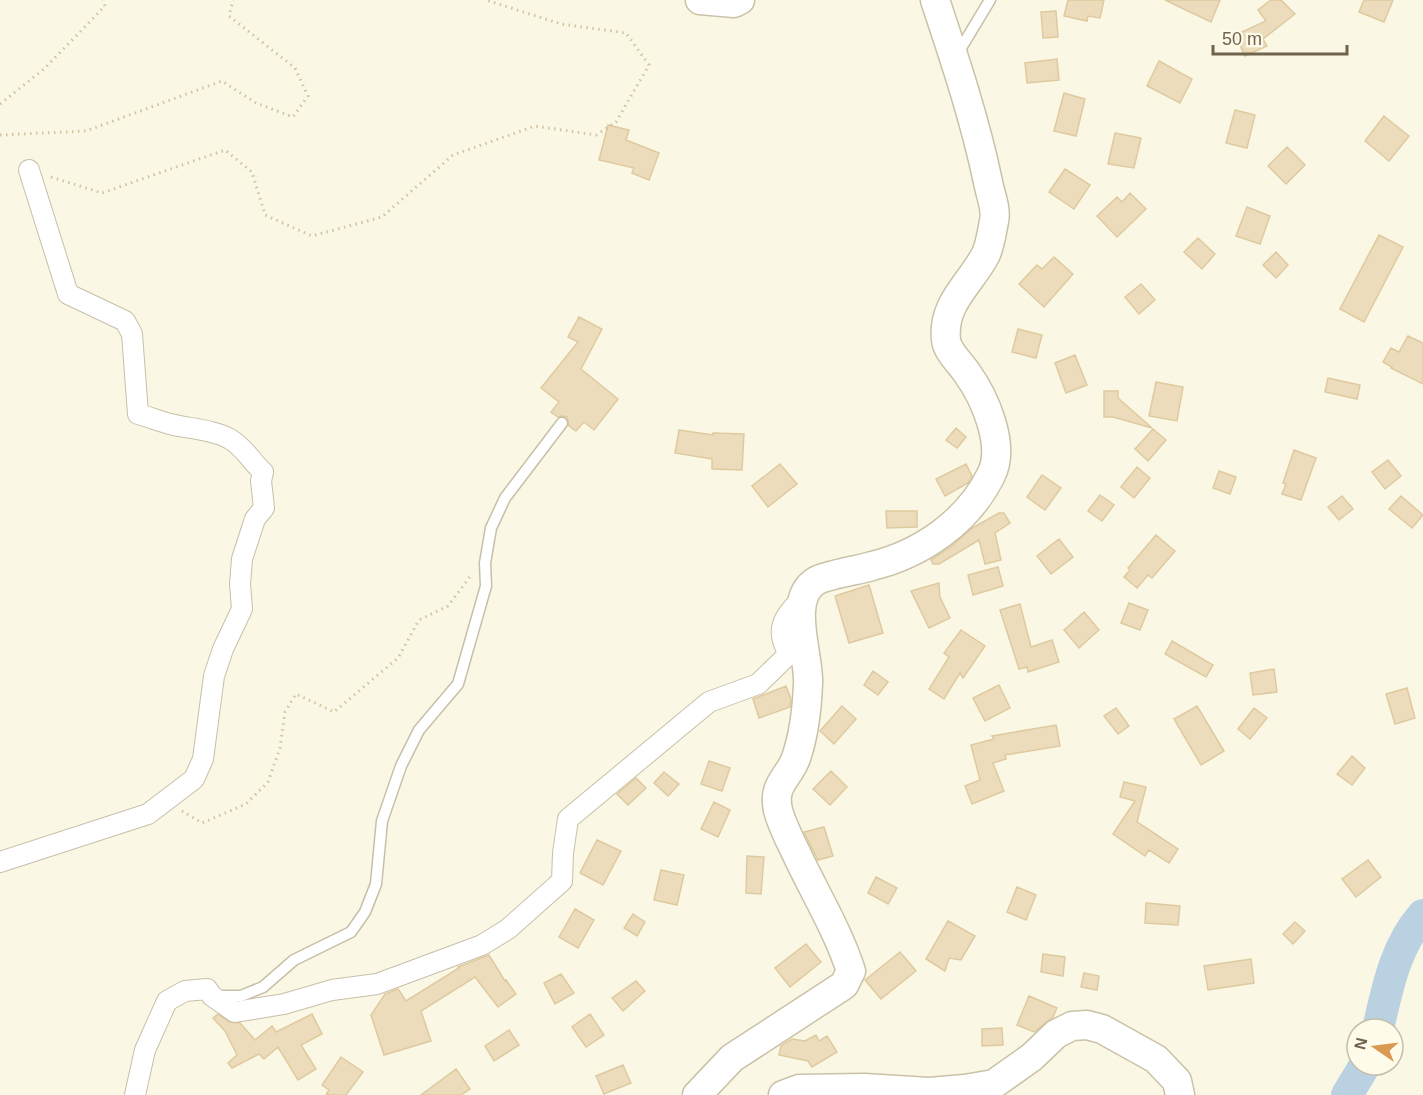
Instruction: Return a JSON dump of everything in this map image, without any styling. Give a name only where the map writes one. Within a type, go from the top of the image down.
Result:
[{"type":"street","points":[[700,0],[734,3],[740,0]]},
{"type":"street","points":[[135,1095],[145,1050],[167,1001],[185,991],[207,989],[212,996],[235,1012],[284,1004],[332,990],[377,984],[482,945],[508,929],[562,881],[562,853],[568,819],[709,702],[758,684],[789,654],[781,642],[783,619],[815,581],[893,561],[934,540],[964,514],[985,486],[993,471],[997,455],[989,416],[976,385],[946,344],[945,321],[950,306],[987,252],[995,217],[982,154],[935,0]]},
{"type":"street","points":[[0,862],[148,814],[194,779],[203,759],[214,676],[223,649],[242,609],[240,584],[242,559],[255,519],[264,508],[261,481],[263,472],[248,453],[228,438],[188,426],[172,425],[138,414],[132,334],[124,321],[68,294],[29,170]]},
{"type":"street","points":[[697,1095],[732,1058],[844,985],[851,971],[841,942],[815,894],[777,808],[777,789],[796,759],[807,708],[809,671],[800,625],[804,596]]},
{"type":"street","points":[[783,1095],[799,1089],[864,1088],[929,1092],[994,1084],[1032,1057],[1056,1034],[1072,1026],[1087,1025],[1102,1029],[1156,1059],[1177,1081],[1180,1095]]},
{"type":"lane","points":[[954,58],[990,0]]},
{"type":"lane","points":[[212,996],[241,996],[263,987],[294,960],[351,933],[365,912],[376,884],[382,821],[401,766],[419,730],[458,684],[486,586],[485,563],[491,528],[505,498],[562,423]]},
{"type":"path","points":[[0,104],[45,68],[105,6],[103,0]]},
{"type":"path","points":[[0,135],[86,131],[222,81],[256,103],[293,117],[308,96],[296,68],[229,16],[233,0]]},
{"type":"path","points":[[29,170],[102,193],[225,150],[252,172],[265,215],[312,236],[382,217],[453,155],[535,126],[596,135],[616,122],[649,65],[626,33],[561,24],[486,0]]},
{"type":"path","points":[[165,801],[202,823],[246,804],[268,782],[280,748],[285,712],[296,694],[334,712],[398,658],[419,620],[448,606],[482,560],[485,563]]},
{"type":"building","points":[[1068,0],[1104,0],[1100,18],[1088,16],[1087,21],[1064,16]]},
{"type":"building","points":[[1165,0],[1220,0],[1211,22]]},
{"type":"building","points":[[1271,0],[1281,0],[1295,14],[1263,39],[1267,46],[1245,56],[1235,35],[1266,21],[1258,10]]},
{"type":"building","points":[[1364,0],[1393,0],[1384,22],[1359,12]]},
{"type":"building","points":[[1056,11],[1058,37],[1043,38],[1041,12]]},
{"type":"building","points":[[1057,59],[1059,80],[1027,83],[1025,63]]},
{"type":"building","points":[[1159,61],[1192,79],[1180,103],[1147,86]]},
{"type":"building","points":[[1064,93],[1085,99],[1076,136],[1054,131]]},
{"type":"building","points":[[1235,110],[1255,115],[1247,148],[1226,143]]},
{"type":"building","points":[[1384,116],[1409,136],[1389,161],[1365,141]]},
{"type":"building","points":[[608,125],[629,130],[626,140],[659,153],[649,180],[632,173],[634,168],[599,160]]},
{"type":"building","points":[[1115,133],[1141,138],[1134,168],[1108,164]]},
{"type":"building","points":[[1287,147],[1305,165],[1286,184],[1268,166]]},
{"type":"building","points":[[1065,169],[1090,185],[1074,209],[1049,192]]},
{"type":"building","points":[[1130,193],[1146,209],[1117,237],[1097,216],[1117,197],[1122,202]]},
{"type":"building","points":[[1247,207],[1270,216],[1260,244],[1236,236]]},
{"type":"building","points":[[1379,235],[1403,247],[1364,322],[1340,309]]},
{"type":"building","points":[[1198,238],[1215,254],[1202,269],[1184,252]]},
{"type":"building","points":[[1276,252],[1288,265],[1276,278],[1263,265]]},
{"type":"building","points":[[1054,257],[1073,274],[1044,307],[1019,284],[1037,265],[1042,269]]},
{"type":"building","points":[[1141,284],[1155,300],[1139,314],[1125,297]]},
{"type":"building","points":[[579,317],[602,329],[581,369],[618,399],[594,430],[584,422],[576,431],[569,426],[567,417],[558,417],[551,412],[559,402],[541,388],[578,342],[568,337]]},
{"type":"building","points":[[1018,329],[1042,335],[1036,358],[1012,352]]},
{"type":"building","points":[[1408,336],[1423,343],[1423,384],[1383,362],[1391,348],[1399,352]]},
{"type":"building","points":[[1075,355],[1087,385],[1066,393],[1055,363]]},
{"type":"building","points":[[1328,378],[1360,385],[1357,399],[1325,392]]},
{"type":"building","points":[[1156,382],[1183,387],[1177,421],[1149,416]]},
{"type":"building","points":[[1104,391],[1118,391],[1118,398],[1152,428],[1113,417],[1104,417]]},
{"type":"building","points":[[956,428],[966,437],[957,448],[946,440]]},
{"type":"building","points":[[1153,429],[1166,440],[1148,461],[1135,449]]},
{"type":"building","points":[[679,430],[713,435],[713,433],[744,434],[742,470],[712,469],[712,459],[675,453]]},
{"type":"building","points":[[1294,450],[1316,458],[1301,500],[1282,494],[1286,484],[1283,483]]},
{"type":"building","points":[[1388,460],[1401,476],[1385,489],[1372,472]]},
{"type":"building","points":[[780,464],[797,484],[768,507],[752,486]]},
{"type":"building","points":[[966,464],[972,476],[968,483],[945,496],[936,479]]},
{"type":"building","points":[[1137,467],[1150,478],[1134,498],[1121,487]]},
{"type":"building","points":[[1219,471],[1236,477],[1230,494],[1213,488]]},
{"type":"building","points":[[1042,475],[1061,488],[1045,510],[1027,497]]},
{"type":"building","points":[[1100,495],[1114,505],[1102,521],[1088,511]]},
{"type":"building","points":[[1342,496],[1353,509],[1339,520],[1328,507]]},
{"type":"building","points":[[1401,496],[1423,515],[1412,528],[1389,509]]},
{"type":"building","points":[[886,511],[917,511],[917,527],[887,528]]},
{"type":"building","points":[[999,513],[1004,513],[1010,523],[995,533],[1001,560],[985,564],[979,540],[939,564],[933,564],[931,560],[952,546],[972,528]]},
{"type":"building","points":[[1156,535],[1175,551],[1152,578],[1148,575],[1137,588],[1124,577],[1130,570],[1128,568]]},
{"type":"building","points":[[1059,539],[1073,557],[1051,574],[1037,556]]},
{"type":"building","points":[[998,567],[1003,586],[973,595],[968,575]]},
{"type":"building","points":[[939,583],[940,597],[950,618],[929,628],[911,591]]},
{"type":"building","points":[[869,585],[883,633],[849,643],[835,596]]},
{"type":"building","points":[[1129,603],[1148,610],[1140,630],[1121,623]]},
{"type":"building","points":[[1020,604],[1031,647],[1052,640],[1059,662],[1028,672],[1027,667],[1019,669],[1000,610]]},
{"type":"building","points":[[1084,612],[1099,630],[1079,648],[1064,630]]},
{"type":"building","points":[[961,630],[985,646],[963,678],[960,673],[944,699],[929,689],[949,657],[944,653]]},
{"type":"building","points":[[1172,641],[1213,665],[1206,677],[1165,654]]},
{"type":"building","points":[[1274,669],[1277,692],[1253,695],[1250,673]]},
{"type":"building","points":[[873,671],[888,682],[878,695],[864,685]]},
{"type":"building","points":[[999,685],[1010,708],[985,721],[973,698]]},
{"type":"building","points":[[786,686],[791,699],[790,707],[759,718],[753,699]]},
{"type":"building","points":[[1407,688],[1415,718],[1395,724],[1386,694]]},
{"type":"building","points":[[842,706],[856,719],[834,744],[820,731]]},
{"type":"building","points":[[1197,706],[1224,751],[1201,765],[1174,719]]},
{"type":"building","points":[[1116,708],[1129,726],[1118,734],[1104,716]]},
{"type":"building","points":[[1254,708],[1267,718],[1250,739],[1238,729]]},
{"type":"building","points":[[1056,725],[1060,746],[1005,755],[1006,759],[993,763],[1004,791],[972,804],[965,786],[980,780],[971,745],[994,739],[992,736]]},
{"type":"building","points":[[1352,756],[1365,768],[1352,785],[1337,774]]},
{"type":"building","points":[[709,761],[730,768],[722,791],[701,784]]},
{"type":"building","points":[[831,771],[847,787],[830,805],[813,789]]},
{"type":"building","points":[[664,772],[679,784],[668,796],[654,783]]},
{"type":"building","points":[[636,778],[646,788],[628,805],[617,794]]},
{"type":"building","points":[[1124,782],[1146,787],[1137,822],[1178,849],[1169,863],[1149,850],[1145,856],[1113,834],[1135,801],[1120,797]]},
{"type":"building","points":[[714,802],[730,810],[718,837],[701,829]]},
{"type":"building","points":[[824,827],[833,856],[818,860],[804,832]]},
{"type":"building","points":[[597,840],[621,851],[603,885],[580,873]]},
{"type":"building","points":[[747,856],[764,857],[761,894],[746,893]]},
{"type":"building","points":[[1368,860],[1381,877],[1356,897],[1342,879]]},
{"type":"building","points":[[661,870],[684,875],[677,905],[654,900]]},
{"type":"building","points":[[876,877],[897,888],[888,904],[868,893]]},
{"type":"building","points":[[1017,887],[1036,895],[1026,920],[1007,912]]},
{"type":"building","points":[[1146,903],[1180,906],[1178,925],[1145,923]]},
{"type":"building","points":[[575,909],[594,920],[578,948],[559,937]]},
{"type":"building","points":[[633,914],[645,922],[637,936],[624,928]]},
{"type":"building","points":[[948,921],[975,936],[961,960],[949,958],[945,971],[926,959]]},
{"type":"building","points":[[1295,922],[1305,931],[1293,944],[1283,934]]},
{"type":"building","points":[[806,944],[821,962],[790,987],[775,968]]},
{"type":"building","points":[[900,952],[916,971],[881,999],[865,980]]},
{"type":"building","points":[[1043,954],[1065,957],[1063,976],[1041,972]]},
{"type":"building","points":[[489,955],[516,994],[498,1007],[475,977],[421,1011],[431,1041],[384,1055],[371,1015],[385,994],[398,989],[406,1001],[458,967]]},
{"type":"building","points":[[1251,959],[1254,983],[1208,990],[1204,966]]},
{"type":"building","points":[[1084,973],[1099,976],[1097,990],[1081,987]]},
{"type":"building","points":[[561,974],[574,993],[555,1004],[544,983]]},
{"type":"building","points":[[636,981],[645,991],[623,1011],[612,998]]},
{"type":"building","points":[[1029,996],[1057,1008],[1053,1017],[1034,1032],[1017,1025]]},
{"type":"building","points":[[218,1014],[229,1022],[240,1023],[255,1040],[272,1026],[276,1032],[312,1014],[322,1034],[301,1045],[316,1069],[298,1080],[278,1047],[264,1059],[259,1054],[232,1068],[228,1063],[237,1055],[225,1031],[213,1018]]},
{"type":"building","points":[[590,1014],[604,1035],[586,1047],[572,1027]]},
{"type":"building","points":[[1002,1028],[1003,1045],[982,1046],[982,1029]]},
{"type":"building","points":[[509,1030],[519,1045],[494,1061],[485,1046]]},
{"type":"building","points":[[816,1035],[819,1041],[827,1036],[837,1052],[812,1067],[808,1061],[779,1055],[781,1046],[792,1039],[805,1041]]},
{"type":"building","points":[[341,1057],[363,1072],[346,1095],[326,1095],[329,1090],[322,1085]]},
{"type":"building","points":[[623,1065],[631,1083],[604,1094],[596,1076]]},
{"type":"building","points":[[456,1069],[470,1089],[461,1095],[421,1095]]},
{"type":"waterway","points":[[1381,1017],[1399,954],[1405,940],[1423,915]]},
{"type":"waterway","points":[[1347,1095],[1358,1077]]}]
